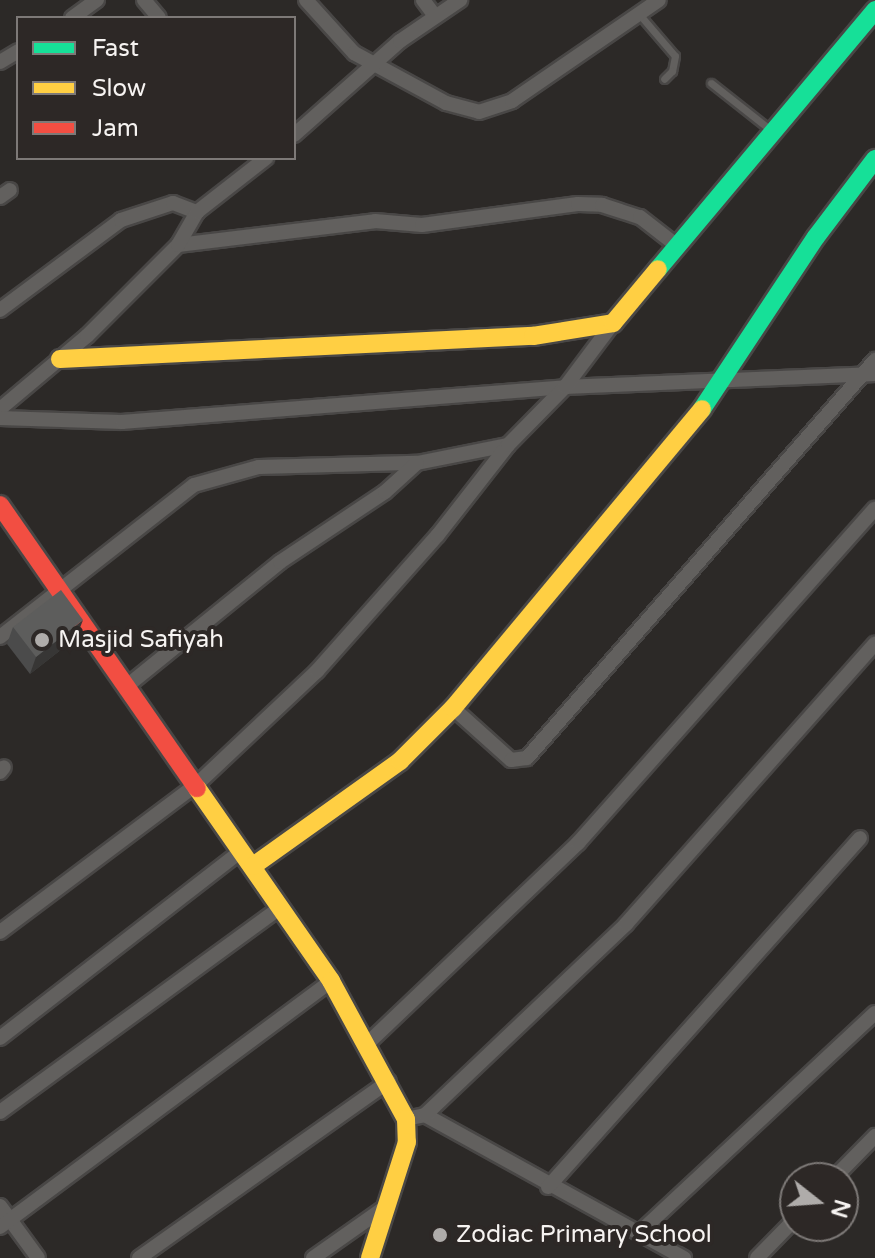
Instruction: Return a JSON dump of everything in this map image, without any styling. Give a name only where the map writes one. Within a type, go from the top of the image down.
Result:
[{"type":"street","points":[[75,16],[97,0]]},
{"type":"street","points":[[306,0],[346,46],[446,103],[479,112],[512,101],[659,0]]},
{"type":"street","points":[[423,0],[435,16]]},
{"type":"street","points":[[296,133],[377,63],[460,0]]},
{"type":"street","points":[[0,932],[196,785],[351,635],[508,445],[565,387],[676,245],[774,133],[875,10]]},
{"type":"street","points":[[253,866],[400,761],[453,708],[723,384],[816,237],[875,159]]},
{"type":"street","points":[[0,409],[60,359],[178,245],[197,212],[263,160]]},
{"type":"street","points":[[0,310],[121,220],[173,203],[197,212]]},
{"type":"street","points":[[178,245],[375,221],[422,225],[578,204],[602,205],[640,217],[676,245]]},
{"type":"street","points":[[60,359],[533,336],[613,323]]},
{"type":"street","points":[[453,708],[511,760],[527,758],[868,374],[875,360]]},
{"type":"street","points":[[0,418],[122,422],[565,387],[723,384],[868,374]]},
{"type":"street","points":[[0,637],[154,512],[194,485],[234,471],[283,464],[417,463],[508,445]]},
{"type":"street","points":[[127,686],[280,562],[385,492],[417,463]]},
{"type":"street","points":[[369,1042],[578,843],[875,509]]},
{"type":"street","points":[[2,511],[281,907],[369,1042],[389,1081],[415,1117],[640,1232],[684,1258]]},
{"type":"street","points":[[370,1258],[392,1202],[415,1117],[626,924],[875,644]]},
{"type":"street","points":[[548,1187],[860,838]]},
{"type":"street","points":[[0,1038],[242,850]]},
{"type":"street","points":[[0,1112],[281,907]]},
{"type":"street","points":[[6,1223],[331,981]]},
{"type":"street","points":[[640,1232],[875,1013]]},
{"type":"street","points":[[139,1258],[389,1081]]},
{"type":"street","points":[[850,1162],[875,1136]]},
{"type":"street","points":[[313,1258],[392,1202]]},
{"type":"street","points":[[0,1206],[6,1223],[38,1258]]},
{"type":"street","points":[[757,1258],[779,1235]]},
{"type":"lane","points":[[639,14],[675,56],[672,71],[664,79]]},
{"type":"lane","points":[[711,83],[774,133]]},
{"type":"building","points":[[61,590],[83,620],[36,657],[13,627]]},
{"type":"traffic: fast","points":[[658,269],[875,10]]},
{"type":"traffic: fast","points":[[702,409],[816,237],[875,159]]},
{"type":"traffic: slow","points":[[60,359],[533,336],[613,323],[658,269]]},
{"type":"traffic: slow","points":[[253,866],[400,761],[453,708],[702,409]]},
{"type":"traffic: slow","points":[[197,788],[331,981],[406,1119],[407,1142],[370,1258]]},
{"type":"traffic: jam","points":[[0,505],[197,788]]},
{"type":"place","name":"Masjid Safiyah","points":[[42,640]]},
{"type":"place","name":"Zodiac Primary School","points":[[440,1235]]}]
